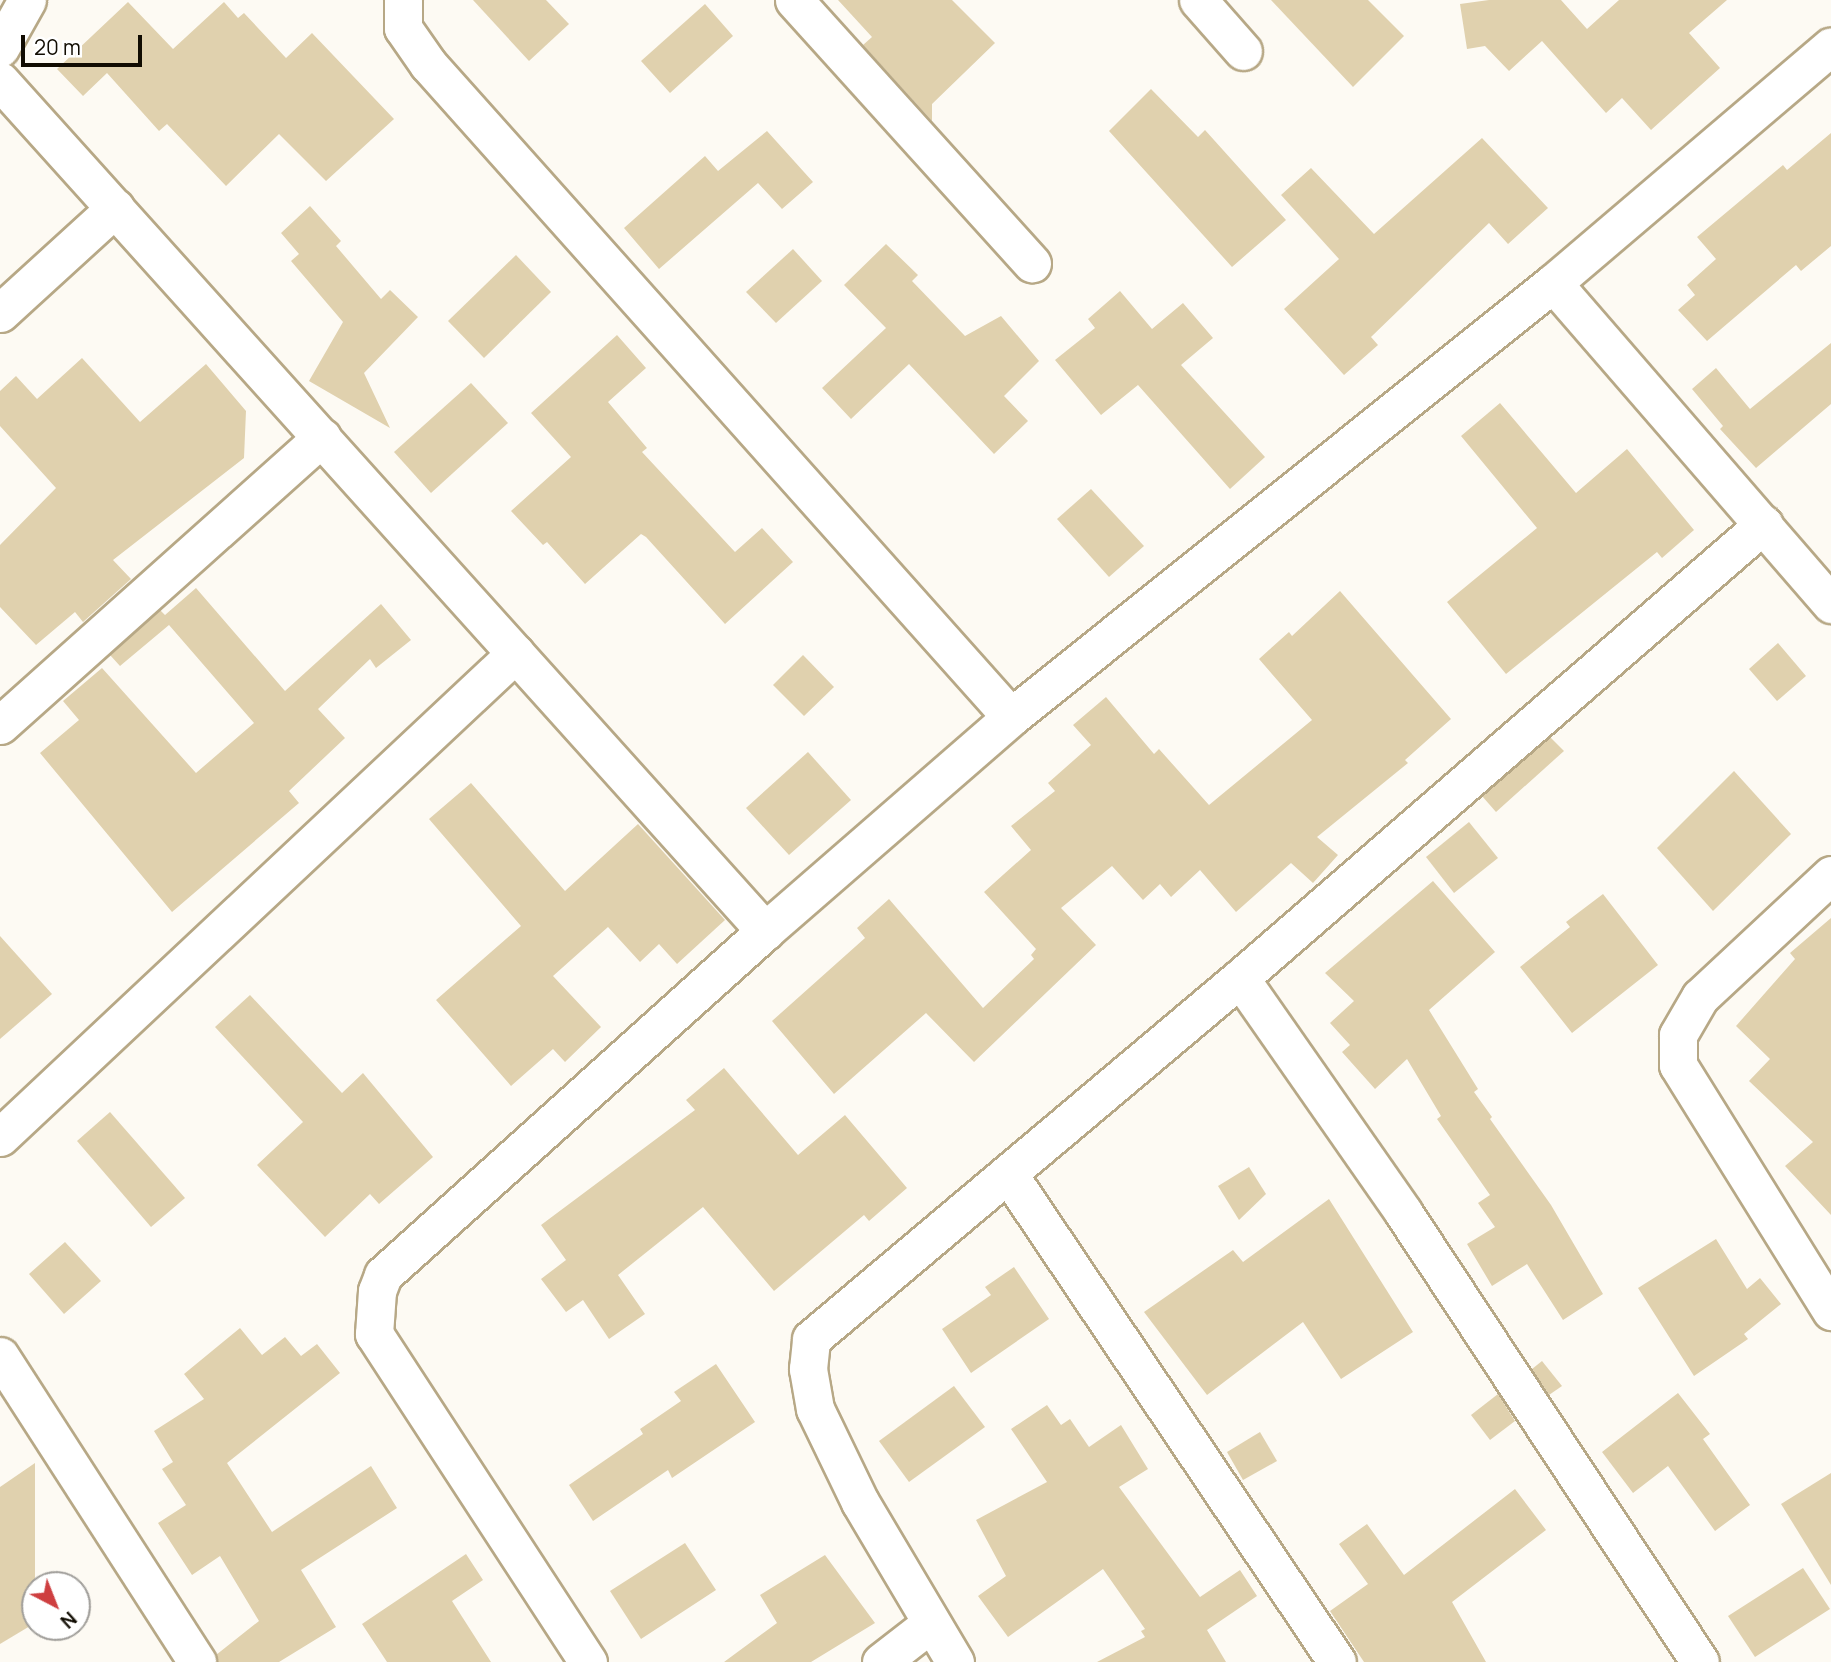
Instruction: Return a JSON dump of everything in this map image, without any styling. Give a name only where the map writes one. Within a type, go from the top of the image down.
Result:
[{"type":"street","points":[[0,48],[27,0]]},
{"type":"street","points":[[402,0],[404,28],[428,64],[1011,717]]},
{"type":"street","points":[[794,0],[1032,263]]},
{"type":"street","points":[[1198,0],[1243,51]]},
{"type":"street","points":[[588,1662],[374,1334],[377,1292],[383,1275],[765,930],[1011,717],[1553,283],[1831,46]]},
{"type":"street","points":[[0,81],[765,930]]},
{"type":"street","points":[[0,313],[115,208]]},
{"type":"street","points":[[1553,283],[1831,604]]},
{"type":"street","points":[[0,725],[322,437]]},
{"type":"street","points":[[955,1662],[930,1625],[860,1502],[815,1409],[808,1369],[811,1339],[1240,978],[1764,524]]},
{"type":"street","points":[[0,1137],[516,653]]},
{"type":"street","points":[[1826,1293],[1678,1065],[1678,1035],[1700,997],[1831,875]]},
{"type":"street","points":[[1240,978],[1403,1212],[1700,1662]]},
{"type":"street","points":[[1009,1175],[1337,1662]]},
{"type":"street","points":[[0,1356],[197,1662]]},
{"type":"street","points":[[881,1662],[930,1625]]},
{"type":"building","points":[[473,0],[546,0],[569,24],[529,61]]},
{"type":"building","points":[[838,0],[952,0],[995,43],[932,104],[932,121],[863,45],[872,37]]},
{"type":"building","points":[[1271,0],[1368,0],[1404,36],[1353,87]]},
{"type":"building","points":[[1489,0],[1561,0],[1587,29],[1619,0],[1727,0],[1689,33],[1720,68],[1651,130],[1622,98],[1606,113],[1542,41],[1509,71],[1485,46],[1467,49],[1460,4]]},
{"type":"building","points":[[128,2],[173,49],[224,2],[238,18],[244,13],[286,58],[312,33],[394,119],[326,181],[279,134],[226,186],[167,124],[159,131],[107,73],[83,96],[57,69]]},
{"type":"building","points":[[705,4],[733,36],[670,93],[641,61]]},
{"type":"building","points":[[1151,89],[1198,137],[1205,130],[1286,220],[1232,267],[1109,131]]},
{"type":"building","points":[[767,131],[813,182],[782,209],[758,183],[659,269],[624,228],[705,156],[718,171]]},
{"type":"building","points":[[1831,133],[1831,246],[1801,271],[1796,265],[1707,341],[1678,310],[1695,295],[1687,285],[1716,259],[1697,237],[1783,165],[1787,170]]},
{"type":"building","points":[[1482,138],[1548,208],[1508,244],[1489,223],[1371,337],[1378,345],[1344,375],[1284,309],[1339,259],[1281,195],[1311,168],[1374,234]]},
{"type":"building","points":[[310,206],[341,241],[336,246],[381,299],[390,290],[418,317],[364,373],[390,428],[309,381],[343,322],[291,261],[299,254],[281,233]]},
{"type":"building","points":[[886,244],[918,275],[912,281],[965,336],[1001,316],[1039,361],[1004,396],[1028,421],[994,454],[909,364],[851,419],[822,388],[886,328],[844,285]]},
{"type":"building","points":[[793,249],[822,281],[776,323],[746,292]]},
{"type":"building","points":[[516,255],[551,292],[484,358],[448,321]]},
{"type":"building","points":[[1120,291],[1152,329],[1183,303],[1213,338],[1181,365],[1265,457],[1230,489],[1138,385],[1101,415],[1055,360],[1095,328],[1088,319]]},
{"type":"building","points":[[617,335],[646,368],[608,402],[647,448],[642,452],[735,552],[762,528],[793,562],[725,624],[641,534],[585,584],[547,542],[543,545],[511,511],[571,457],[531,413]]},
{"type":"building","points":[[1831,343],[1831,404],[1756,468],[1720,429],[1723,426],[1692,389],[1716,368],[1750,409]]},
{"type":"building","points":[[82,358],[140,422],[206,364],[246,411],[244,458],[113,560],[131,579],[83,622],[75,612],[36,645],[0,607],[0,545],[56,488],[0,426],[0,391],[16,376],[37,399]]},
{"type":"building","points":[[471,383],[508,423],[431,493],[394,452]]},
{"type":"building","points":[[1500,403],[1576,493],[1627,449],[1694,530],[1662,558],[1657,552],[1506,674],[1447,602],[1537,528],[1461,436]]},
{"type":"building","points":[[1091,489],[1144,546],[1109,577],[1057,519]]},
{"type":"building","points":[[196,588],[285,691],[381,604],[411,640],[376,668],[370,659],[318,709],[345,738],[289,791],[299,803],[172,912],[40,753],[79,720],[63,701],[102,668],[196,773],[254,723],[169,625],[120,666],[110,655],[160,610],[165,615]]},
{"type":"building","points":[[1340,591],[1451,719],[1405,760],[1408,763],[1317,837],[1338,855],[1313,883],[1291,863],[1236,912],[1200,870],[1171,897],[1160,884],[1143,900],[1112,866],[1061,908],[1096,945],[974,1062],[926,1013],[834,1094],[772,1021],[865,938],[857,928],[889,899],[983,1008],[1034,959],[1031,955],[1036,949],[984,892],[1031,850],[1011,826],[1055,791],[1048,783],[1091,745],[1073,725],[1106,697],[1154,754],[1159,749],[1209,805],[1312,720],[1259,659],[1289,632],[1292,636]]},
{"type":"building","points":[[1778,643],[1806,676],[1777,701],[1749,669]]},
{"type":"building","points":[[803,655],[834,687],[804,716],[773,685]]},
{"type":"building","points":[[1550,737],[1564,751],[1496,812],[1482,796]]},
{"type":"building","points":[[808,752],[851,800],[789,855],[746,808]]},
{"type":"building","points":[[1734,771],[1791,834],[1713,911],[1657,848]]},
{"type":"building","points":[[471,783],[565,891],[638,824],[725,920],[677,964],[659,944],[640,962],[608,927],[553,976],[601,1027],[565,1062],[553,1049],[511,1086],[436,1000],[521,926],[429,819]]},
{"type":"building","points":[[1469,822],[1498,858],[1454,893],[1426,857]]},
{"type":"building","points":[[1433,881],[1495,952],[1429,1010],[1478,1089],[1474,1092],[1492,1117],[1490,1119],[1551,1205],[1603,1294],[1563,1320],[1527,1264],[1492,1286],[1467,1244],[1495,1227],[1478,1203],[1490,1195],[1437,1119],[1441,1116],[1407,1059],[1375,1089],[1342,1052],[1350,1045],[1330,1023],[1354,1001],[1325,973]]},
{"type":"building","points":[[1603,894],[1658,965],[1572,1033],[1520,967],[1570,927],[1566,922]]},
{"type":"building","points":[[1831,918],[1831,1215],[1785,1166],[1813,1142],[1749,1081],[1770,1059],[1736,1026],[1795,959],[1790,953]]},
{"type":"building","points":[[0,936],[52,994],[0,1039]]},
{"type":"building","points":[[250,995],[342,1093],[363,1073],[433,1157],[379,1204],[370,1194],[325,1237],[257,1165],[303,1122],[215,1027]]},
{"type":"building","points":[[724,1068],[798,1155],[845,1115],[907,1188],[869,1221],[864,1215],[774,1291],[703,1207],[618,1275],[645,1314],[609,1339],[583,1300],[566,1312],[541,1279],[566,1260],[541,1225],[695,1110],[686,1100]]},
{"type":"building","points":[[110,1112],[185,1198],[151,1227],[77,1141]]},
{"type":"building","points":[[1249,1167],[1266,1194],[1239,1220],[1218,1186]]},
{"type":"building","points":[[1329,1199],[1413,1332],[1341,1379],[1303,1322],[1207,1395],[1144,1312],[1233,1250],[1243,1262]]},
{"type":"building","points":[[1716,1239],[1747,1289],[1760,1278],[1781,1304],[1744,1334],[1748,1339],[1694,1376],[1638,1288]]},
{"type":"building","points":[[65,1242],[101,1281],[64,1314],[29,1274]]},
{"type":"building","points":[[1014,1267],[1049,1319],[971,1373],[942,1329],[991,1295],[985,1287]]},
{"type":"building","points":[[240,1328],[262,1355],[285,1337],[301,1356],[317,1344],[340,1373],[227,1463],[272,1532],[371,1466],[397,1508],[301,1570],[336,1627],[279,1662],[218,1662],[216,1655],[259,1621],[220,1556],[192,1575],[158,1523],[186,1505],[162,1469],[173,1462],[154,1431],[204,1399],[184,1374]]},
{"type":"building","points":[[1542,1361],[1562,1386],[1549,1395],[1532,1369]]},
{"type":"building","points":[[716,1364],[755,1422],[672,1478],[668,1470],[593,1521],[569,1485],[643,1434],[640,1429],[681,1401],[674,1392]]},
{"type":"building","points":[[954,1386],[985,1427],[909,1482],[879,1441]]},
{"type":"building","points":[[1678,1393],[1710,1434],[1703,1439],[1750,1505],[1715,1531],[1668,1466],[1633,1493],[1602,1452]]},
{"type":"building","points":[[1498,1394],[1515,1421],[1490,1440],[1471,1415]]},
{"type":"building","points":[[1047,1405],[1061,1425],[1070,1419],[1089,1447],[1121,1425],[1148,1469],[1119,1487],[1200,1597],[1240,1570],[1257,1596],[1207,1630],[1226,1662],[1097,1662],[1145,1637],[1141,1631],[1145,1629],[1103,1569],[1008,1637],[978,1596],[1006,1576],[976,1520],[1047,1482],[1011,1429]]},
{"type":"building","points":[[1260,1432],[1277,1461],[1243,1480],[1227,1452]]},
{"type":"building","points":[[35,1463],[35,1571],[21,1571],[21,1631],[0,1644],[0,1487]]},
{"type":"building","points":[[1831,1473],[1831,1585],[1781,1504]]},
{"type":"building","points":[[1515,1489],[1546,1530],[1452,1602],[1486,1662],[1364,1662],[1330,1611],[1368,1584],[1339,1544],[1367,1524],[1404,1575]]},
{"type":"building","points":[[685,1543],[716,1590],[641,1639],[610,1591]]},
{"type":"building","points":[[466,1554],[483,1580],[452,1601],[491,1662],[387,1662],[362,1624]]},
{"type":"building","points":[[825,1555],[875,1623],[811,1662],[724,1662],[777,1623],[760,1595]]},
{"type":"building","points":[[1803,1568],[1830,1609],[1755,1657],[1728,1616]]}]
